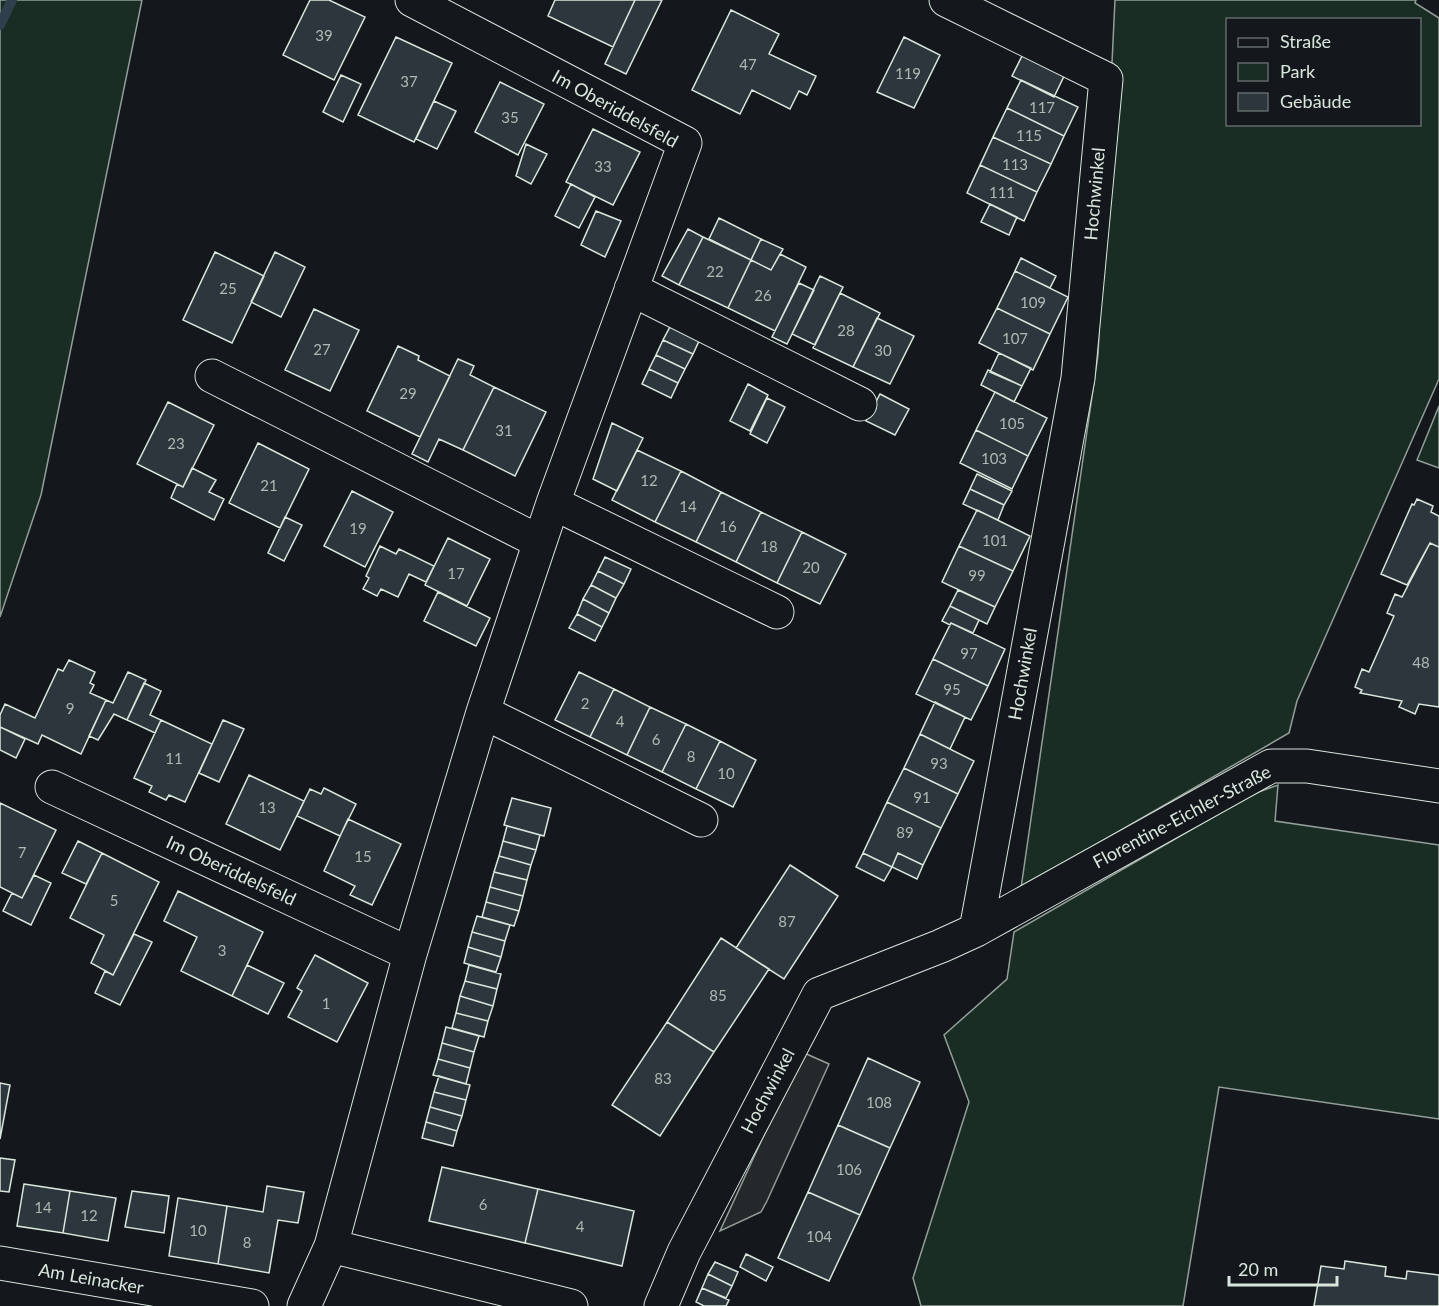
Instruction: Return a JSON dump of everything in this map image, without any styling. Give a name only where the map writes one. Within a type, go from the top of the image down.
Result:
[{"type":"street","name":"Im Oberiddelsfeld","points":[[304,1306],[331,1246],[410,954],[483,712],[540,542],[685,144],[412,0]]},
{"type":"street","name":"Hochwinkel","points":[[661,1306],[684,1252],[819,994],[976,930],[1078,378],[1106,79],[946,0]]},
{"type":"street","points":[[631,289],[860,404]]},
{"type":"street","points":[[212,376],[540,542]]},
{"type":"street","points":[[554,503],[777,612]]},
{"type":"street","points":[[483,712],[701,820]]},
{"type":"street","name":"Florentine-Eichler-Straße","points":[[976,930],[1271,766],[1307,766],[1439,786]]},
{"type":"street","name":"Im Oberiddelsfeld","points":[[52,787],[410,954]]},
{"type":"street","points":[[331,1246],[571,1306]]},
{"type":"street","name":"Am Leinacker","points":[[0,1263],[252,1306]]},
{"type":"green space","points":[[0,0],[142,0],[41,495],[0,617]]},
{"type":"green space","points":[[1115,0],[1416,0],[1415,3],[1439,18],[1439,379],[1297,701],[1289,733],[1021,888],[1098,355]]},
{"type":"green space","points":[[1439,406],[1439,468],[1417,460]]},
{"type":"green space","points":[[1278,785],[1275,821],[1439,845],[1439,1119],[1219,1087],[1183,1306],[921,1306],[913,1278],[969,1102],[944,1035],[1007,979],[1014,932],[1253,794]]},
{"type":"shaded area","points":[[802,1052],[829,1064],[767,1201],[761,1212],[720,1231]]},
{"type":"building","points":[[310,0],[329,0],[365,17],[334,80],[283,55]]},
{"type":"building","points":[[555,0],[635,0],[613,47],[548,16]]},
{"type":"building","points":[[635,0],[662,0],[626,74],[605,64]]},
{"type":"building","points":[[731,10],[779,34],[769,54],[816,76],[807,95],[799,91],[790,109],[752,90],[740,114],[692,90]]},
{"type":"building","points":[[396,37],[452,63],[414,142],[358,115]]},
{"type":"building","points":[[904,37],[940,55],[914,108],[877,92]]},
{"type":"building","points":[[1024,52],[1066,72],[1054,97],[1012,76]]},
{"type":"building","points":[[341,75],[361,84],[343,122],[323,112]]},
{"type":"building","points":[[1021,80],[1078,107],[1064,136],[1007,108]]},
{"type":"building","points":[[500,82],[544,104],[518,155],[475,132]]},
{"type":"building","points":[[434,101],[456,111],[437,149],[416,139]]},
{"type":"building","points":[[1007,108],[1064,136],[1051,164],[993,137]]},
{"type":"building","points":[[593,129],[640,152],[613,205],[566,182]]},
{"type":"building","points":[[993,137],[1051,164],[1037,192],[980,165]]},
{"type":"building","points":[[526,144],[547,154],[531,184],[516,176]]},
{"type":"building","points":[[980,165],[1037,192],[1024,221],[967,193]]},
{"type":"building","points":[[571,184],[595,197],[579,228],[555,216]]},
{"type":"building","points":[[990,204],[1017,217],[1009,235],[981,222]]},
{"type":"building","points":[[596,211],[621,221],[605,257],[581,245]]},
{"type":"building","points":[[719,218],[761,239],[751,260],[709,239]]},
{"type":"building","points":[[688,229],[703,237],[679,285],[662,276]]},
{"type":"building","points":[[703,237],[751,260],[728,308],[679,285]]},
{"type":"building","points":[[761,239],[783,249],[771,270],[751,260]]},
{"type":"building","points":[[215,252],[264,276],[232,343],[183,320]]},
{"type":"building","points":[[275,252],[305,267],[281,317],[251,302]]},
{"type":"building","points":[[780,254],[806,267],[775,331],[728,308],[751,260],[771,270]]},
{"type":"building","points":[[1021,258],[1056,276],[1050,288],[1015,271]]},
{"type":"building","points":[[1015,271],[1068,297],[1050,334],[997,308]]},
{"type":"building","points":[[820,276],[843,287],[815,345],[792,334]]},
{"type":"building","points":[[799,283],[814,290],[787,344],[772,337]]},
{"type":"building","points":[[840,293],[880,313],[853,367],[813,348]]},
{"type":"building","points":[[997,308],[1050,334],[1033,370],[979,343]]},
{"type":"building","points":[[314,309],[359,330],[330,391],[285,370]]},
{"type":"building","points":[[877,318],[914,336],[890,384],[853,367]]},
{"type":"building","points":[[671,325],[700,339],[693,354],[663,340]]},
{"type":"building","points":[[663,340],[693,354],[685,369],[656,355]]},
{"type":"building","points":[[398,346],[419,356],[418,360],[450,376],[420,437],[367,411]]},
{"type":"building","points":[[999,353],[1031,368],[1022,386],[990,372]]},
{"type":"building","points":[[656,355],[685,369],[678,383],[649,369]]},
{"type":"building","points":[[458,359],[474,366],[470,375],[494,387],[463,450],[439,439],[428,462],[412,454]]},
{"type":"building","points":[[649,369],[678,383],[671,398],[642,384]]},
{"type":"building","points":[[988,370],[1022,386],[1014,402],[981,385]]},
{"type":"building","points":[[748,384],[768,395],[750,431],[730,421]]},
{"type":"building","points":[[494,387],[546,412],[515,476],[463,450]]},
{"type":"building","points":[[995,392],[1047,418],[1028,456],[976,430]]},
{"type":"building","points":[[880,394],[909,409],[895,435],[866,421]]},
{"type":"building","points":[[767,398],[785,407],[767,443],[750,434]]},
{"type":"building","points":[[168,402],[214,425],[183,487],[137,464]]},
{"type":"building","points":[[612,423],[643,438],[617,491],[593,479]]},
{"type":"building","points":[[976,430],[1028,456],[1012,489],[960,463]]},
{"type":"building","points":[[258,443],[309,469],[280,528],[229,503]]},
{"type":"building","points":[[637,450],[681,471],[655,522],[612,500]]},
{"type":"building","points":[[192,468],[216,480],[209,492],[224,499],[214,520],[171,498],[177,484],[183,487]]},
{"type":"building","points":[[681,471],[721,492],[696,542],[655,522]]},
{"type":"building","points":[[977,474],[1012,491],[1004,505],[970,489]]},
{"type":"building","points":[[970,489],[1004,505],[998,520],[963,504]]},
{"type":"building","points":[[352,491],[393,512],[365,567],[324,546]]},
{"type":"building","points":[[721,492],[761,512],[736,562],[696,542]]},
{"type":"building","points":[[1417,499],[1433,506],[1431,512],[1439,516],[1439,547],[1430,543],[1407,585],[1381,574],[1412,504],[1414,505]]},
{"type":"building","points":[[977,510],[1030,536],[1013,571],[959,546]]},
{"type":"building","points":[[761,512],[802,532],[777,583],[736,562]]},
{"type":"building","points":[[285,517],[302,525],[284,561],[268,553]]},
{"type":"building","points":[[802,532],[846,554],[820,604],[777,583]]},
{"type":"building","points":[[448,538],[490,559],[467,606],[425,585]]},
{"type":"building","points":[[1430,543],[1439,547],[1439,707],[1419,704],[1415,714],[1399,707],[1402,701],[1360,693],[1362,690],[1355,687],[1362,669],[1369,672],[1394,616],[1387,613],[1395,594],[1402,597]]},
{"type":"building","points":[[380,546],[396,554],[399,549],[434,566],[426,582],[409,574],[398,597],[381,589],[377,596],[363,589],[369,578],[366,576]]},
{"type":"building","points":[[959,546],[1013,571],[995,607],[942,582]]},
{"type":"building","points":[[605,557],[631,569],[624,584],[598,571]]},
{"type":"building","points":[[598,571],[624,584],[616,598],[591,585]]},
{"type":"building","points":[[591,585],[616,598],[609,613],[583,599]]},
{"type":"building","points":[[958,590],[995,607],[987,624],[950,606]]},
{"type":"building","points":[[438,592],[490,618],[476,646],[424,621]]},
{"type":"building","points":[[583,599],[609,613],[602,627],[577,614]]},
{"type":"building","points":[[950,606],[979,620],[973,633],[942,621]]},
{"type":"building","points":[[577,614],[602,627],[595,641],[569,628]]},
{"type":"building","points":[[951,623],[1005,649],[988,686],[933,659]]},
{"type":"building","points":[[933,659],[988,686],[971,720],[916,694]]},
{"type":"building","points":[[69,660],[95,672],[90,683],[94,685],[90,693],[106,700],[81,754],[42,735],[38,744],[0,727],[0,715],[5,704],[35,718],[58,669],[63,671]]},
{"type":"building","points":[[128,672],[146,680],[127,720],[114,714],[98,740],[89,736],[106,700],[113,703]]},
{"type":"building","points":[[579,672],[614,689],[590,737],[555,720]]},
{"type":"building","points":[[144,683],[161,691],[150,715],[161,720],[155,733],[127,720]]},
{"type":"building","points":[[614,689],[650,707],[627,755],[590,737]]},
{"type":"building","points":[[935,702],[965,717],[950,749],[920,734]]},
{"type":"building","points":[[650,707],[686,724],[662,772],[627,755]]},
{"type":"building","points":[[161,720],[212,744],[185,802],[169,795],[166,800],[149,792],[152,786],[134,778]]},
{"type":"building","points":[[223,720],[244,729],[219,782],[199,773]]},
{"type":"building","points":[[686,724],[720,741],[696,789],[662,772]]},
{"type":"building","points":[[0,727],[25,739],[16,758],[0,750]]},
{"type":"building","points":[[920,734],[974,761],[958,794],[904,768]]},
{"type":"building","points":[[720,741],[756,760],[733,807],[696,789]]},
{"type":"building","points":[[904,768],[958,794],[941,828],[887,802]]},
{"type":"building","points":[[249,775],[304,801],[280,850],[226,824]]},
{"type":"building","points":[[324,788],[356,804],[340,836],[297,816],[310,789],[321,794]]},
{"type":"building","points":[[512,798],[551,808],[544,836],[504,825]]},
{"type":"building","points":[[887,802],[941,828],[923,865],[898,853],[892,867],[863,853]]},
{"type":"building","points":[[0,803],[56,830],[22,898],[0,887]]},
{"type":"building","points":[[348,819],[401,844],[372,905],[350,895],[355,886],[324,871]]},
{"type":"building","points":[[507,826],[540,835],[536,850],[503,841]]},
{"type":"building","points":[[78,841],[102,853],[86,884],[62,873]]},
{"type":"building","points":[[503,841],[536,850],[531,865],[499,856]]},
{"type":"building","points":[[102,853],[159,882],[113,975],[91,963],[104,935],[70,918]]},
{"type":"building","points":[[863,853],[892,867],[884,881],[856,867]]},
{"type":"building","points":[[898,853],[923,865],[917,879],[892,867]]},
{"type":"building","points":[[499,856],[531,865],[527,880],[494,872]]},
{"type":"building","points":[[790,865],[838,896],[784,979],[736,948]]},
{"type":"building","points":[[494,872],[527,880],[523,896],[490,887]]},
{"type":"building","points":[[34,875],[51,883],[31,925],[3,911],[12,893],[22,898]]},
{"type":"building","points":[[490,887],[523,896],[519,911],[486,902]]},
{"type":"building","points":[[178,891],[263,932],[232,996],[181,971],[197,937],[164,921]]},
{"type":"building","points":[[486,902],[519,911],[514,926],[482,917]]},
{"type":"building","points":[[477,916],[510,925],[505,941],[472,932]]},
{"type":"building","points":[[472,932],[505,941],[501,957],[468,947]]},
{"type":"building","points":[[134,934],[152,942],[120,1005],[95,993],[105,971],[113,975]]},
{"type":"building","points":[[721,938],[769,969],[714,1052],[667,1022]]},
{"type":"building","points":[[468,947],[501,957],[496,972],[464,963]]},
{"type":"building","points":[[315,955],[368,983],[337,1042],[288,1017],[302,991],[297,988]]},
{"type":"building","points":[[247,965],[284,983],[268,1014],[232,996]]},
{"type":"building","points":[[469,965],[501,974],[497,989],[465,981]]},
{"type":"building","points":[[465,981],[497,989],[493,1006],[460,996]]},
{"type":"building","points":[[460,996],[493,1006],[488,1021],[456,1013]]},
{"type":"building","points":[[456,1013],[488,1021],[484,1037],[452,1028]]},
{"type":"building","points":[[667,1022],[714,1052],[660,1136],[612,1105]]},
{"type":"building","points":[[446,1027],[479,1036],[474,1052],[442,1043]]},
{"type":"building","points":[[442,1043],[474,1052],[470,1068],[438,1059]]},
{"type":"building","points":[[868,1058],[920,1082],[890,1148],[838,1125]]},
{"type":"building","points":[[438,1059],[470,1068],[466,1084],[433,1075]]},
{"type":"building","points":[[439,1076],[470,1085],[466,1100],[434,1092]]},
{"type":"building","points":[[0,1083],[10,1085],[0,1139]]},
{"type":"building","points":[[434,1092],[466,1100],[462,1116],[430,1107]]},
{"type":"building","points":[[430,1107],[462,1116],[457,1131],[426,1122]]},
{"type":"building","points":[[426,1122],[457,1131],[453,1146],[422,1138]]},
{"type":"building","points":[[838,1125],[890,1148],[860,1215],[808,1192]]},
{"type":"building","points":[[0,1158],[15,1160],[9,1192],[0,1191]]},
{"type":"building","points":[[442,1167],[538,1189],[525,1243],[429,1221]]},
{"type":"building","points":[[24,1184],[70,1191],[63,1233],[17,1226]]},
{"type":"building","points":[[267,1186],[304,1192],[298,1223],[278,1220],[269,1273],[218,1264],[227,1206],[263,1212]]},
{"type":"building","points":[[538,1189],[634,1211],[622,1266],[525,1243]]},
{"type":"building","points":[[70,1191],[116,1198],[108,1241],[63,1233]]},
{"type":"building","points":[[132,1191],[169,1196],[164,1233],[125,1227]]},
{"type":"building","points":[[808,1192],[860,1215],[829,1281],[778,1258]]},
{"type":"building","points":[[178,1198],[227,1206],[218,1264],[169,1256]]},
{"type":"building","points":[[746,1254],[773,1267],[766,1281],[740,1267]]},
{"type":"building","points":[[1345,1261],[1386,1267],[1385,1276],[1406,1279],[1407,1271],[1439,1275],[1439,1306],[1314,1306],[1321,1266],[1344,1269]]},
{"type":"building","points":[[715,1262],[738,1272],[732,1286],[708,1274]]},
{"type":"building","points":[[708,1274],[732,1286],[726,1298],[702,1288]]},
{"type":"building","points":[[702,1288],[729,1300],[726,1306],[704,1306],[696,1302]]},
{"type":"waterway","points":[[0,25],[12,0]]}]
